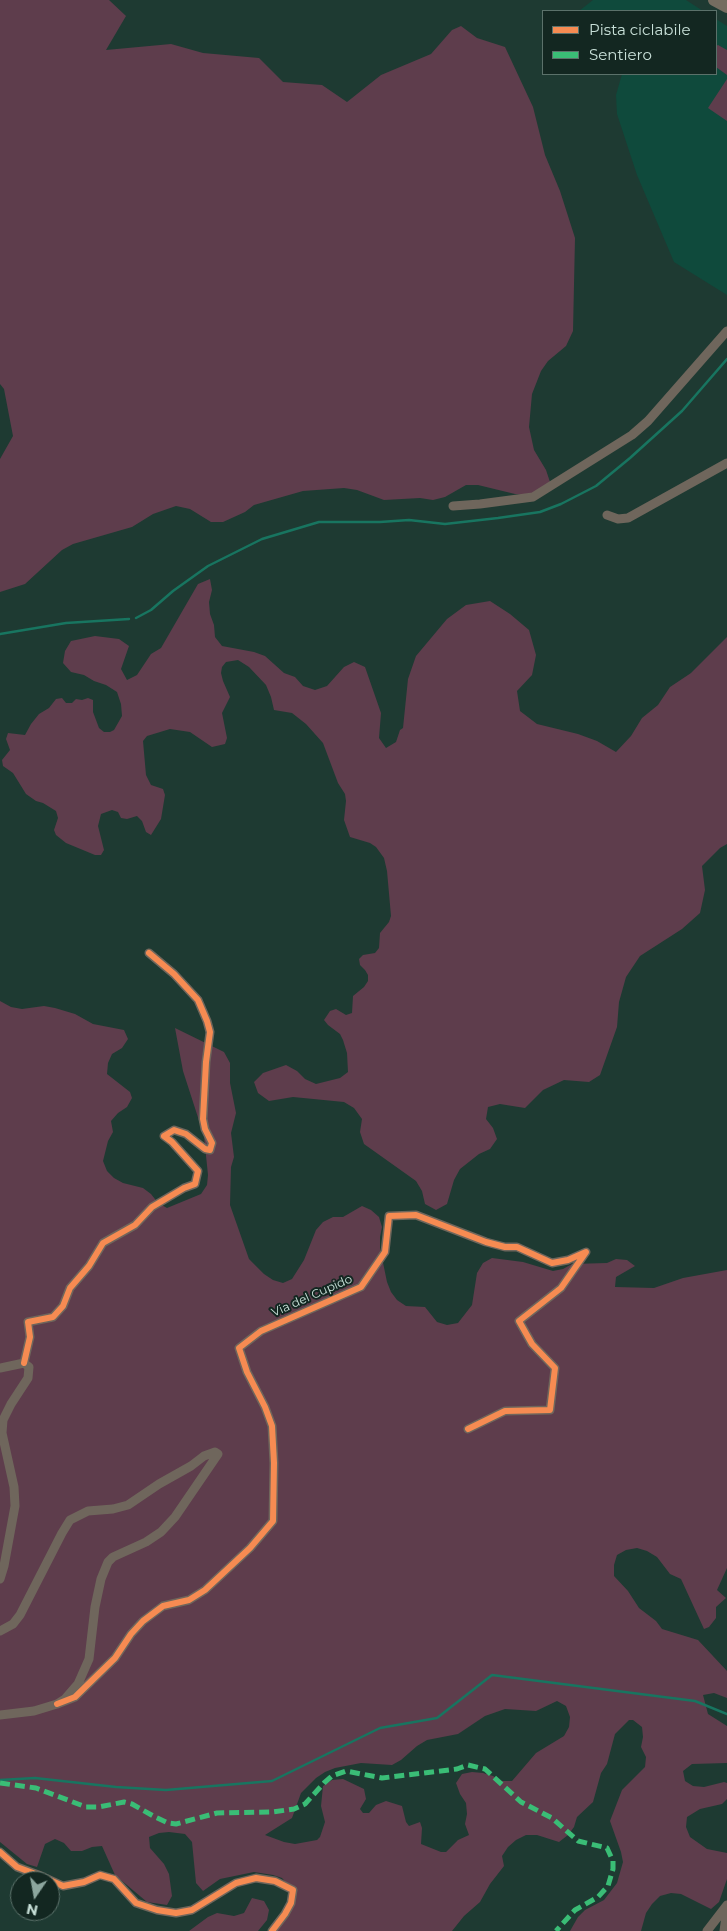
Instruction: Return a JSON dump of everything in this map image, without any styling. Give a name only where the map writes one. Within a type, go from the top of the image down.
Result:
[{"type":"street","points":[[453,506],[520,500],[533,496],[632,435],[648,421],[727,331]]},
{"type":"street","points":[[607,515],[618,519],[628,518],[727,463]]},
{"type":"street","points":[[24,1363],[30,1337],[28,1322],[53,1317],[63,1306],[70,1288],[89,1266],[103,1243],[135,1225],[152,1207],[184,1188],[195,1184],[198,1171],[172,1142],[164,1136],[174,1130],[186,1134],[205,1149],[210,1150],[212,1143],[205,1129],[203,1119],[206,1062],[210,1032],[207,1021],[198,1000],[174,974],[149,953]]},
{"type":"street","name":"Via del Cupido","points":[[57,1704],[75,1697],[115,1658],[130,1634],[150,1616],[163,1606],[189,1600],[205,1590],[250,1548],[273,1521],[274,1463],[272,1426],[265,1407],[247,1372],[239,1348],[261,1331],[361,1286],[385,1252],[390,1216],[416,1215],[486,1242],[517,1247],[552,1263],[568,1260],[586,1252],[561,1288],[519,1321],[532,1344],[555,1368],[550,1410],[505,1411],[468,1429]]},
{"type":"street","points":[[0,1368],[24,1363]]},
{"type":"street","points":[[0,1579],[15,1506],[14,1488],[2,1433],[4,1420],[11,1404],[28,1378],[29,1367],[24,1363]]},
{"type":"street","points":[[0,1631],[13,1624],[20,1615],[70,1520],[88,1511],[113,1509],[128,1505],[204,1456],[216,1452],[218,1454],[175,1517],[162,1532],[146,1542],[113,1557],[108,1562],[101,1579],[95,1607],[89,1659],[78,1684],[65,1699],[57,1704],[34,1711],[0,1715]]},
{"type":"street","points":[[0,1852],[17,1867],[63,1886],[84,1882],[100,1875],[114,1880],[136,1903],[176,1913],[192,1910],[236,1883],[256,1878],[275,1881],[293,1890],[288,1909],[272,1931]]},
{"type":"street","points":[[707,1931],[727,1906]]},
{"type":"street","points":[[724,1931],[727,1906]]},
{"type":"shaded area","points":[[0,0],[109,0],[126,16],[106,50],[171,44],[203,53],[259,58],[283,82],[322,85],[347,102],[381,75],[431,54],[452,30],[461,26],[477,38],[505,47],[533,107],[545,155],[560,191],[575,238],[573,331],[566,346],[548,361],[541,371],[532,394],[529,427],[534,450],[546,470],[550,482],[539,491],[527,495],[478,485],[466,485],[445,497],[433,500],[420,498],[384,500],[357,490],[344,488],[303,491],[254,505],[245,512],[223,522],[211,522],[190,509],[176,506],[153,514],[132,527],[73,544],[62,550],[25,584],[0,592],[0,459],[13,436],[4,389],[0,384]]},
{"type":"shaded area","points":[[593,0],[686,0],[701,10],[580,10]]},
{"type":"shaded area","points":[[717,20],[727,26],[727,295],[674,262],[637,175],[617,114],[616,95],[622,75],[717,75]]},
{"type":"shaded area","points":[[717,46],[727,50],[727,75],[717,68]]},
{"type":"shaded area","points":[[727,79],[727,121],[708,108]]},
{"type":"shaded area","points":[[210,579],[212,590],[209,602],[210,614],[214,625],[215,637],[222,646],[265,656],[284,673],[295,677],[303,686],[315,690],[327,686],[344,667],[354,662],[365,667],[381,713],[379,738],[386,748],[396,742],[400,730],[403,728],[408,679],[416,656],[447,619],[466,605],[490,601],[510,614],[529,630],[536,655],[532,675],[517,691],[520,711],[537,724],[578,734],[597,741],[616,752],[631,736],[642,718],[658,705],[670,687],[691,673],[727,637],[727,844],[720,848],[702,866],[705,890],[700,913],[682,929],[640,956],[626,977],[619,1002],[617,1027],[600,1075],[589,1082],[564,1080],[543,1090],[525,1108],[500,1104],[488,1107],[486,1119],[493,1128],[497,1139],[490,1149],[479,1154],[460,1169],[454,1180],[447,1204],[436,1210],[425,1204],[422,1191],[416,1181],[364,1144],[360,1132],[362,1119],[354,1108],[344,1102],[293,1097],[269,1101],[258,1093],[254,1082],[263,1073],[286,1065],[297,1071],[305,1079],[316,1084],[340,1078],[348,1072],[347,1053],[343,1040],[340,1034],[324,1020],[330,1011],[336,1009],[346,1015],[352,1013],[353,996],[368,981],[368,975],[360,965],[359,959],[363,955],[375,953],[379,948],[380,933],[389,922],[391,916],[384,858],[376,847],[370,843],[350,837],[344,820],[345,794],[338,783],[323,743],[306,724],[292,713],[274,710],[266,685],[249,667],[238,660],[226,662],[222,667],[221,673],[230,697],[222,713],[227,738],[225,744],[212,747],[190,732],[170,729],[147,736],[143,741],[146,775],[151,785],[163,789],[165,795],[161,819],[151,835],[146,832],[142,821],[137,816],[127,819],[121,818],[118,812],[112,810],[101,814],[98,826],[104,850],[101,855],[95,855],[66,843],[56,835],[54,830],[58,818],[56,811],[26,794],[13,773],[3,766],[2,760],[10,750],[6,739],[8,733],[25,735],[39,714],[49,708],[56,699],[62,698],[66,703],[72,703],[76,699],[88,698],[93,700],[93,712],[99,728],[104,732],[114,730],[122,716],[117,692],[84,675],[71,672],[63,663],[65,651],[71,641],[95,636],[119,639],[129,646],[121,669],[127,680],[137,675],[151,654],[161,648],[198,584]]},
{"type":"shaded area","points":[[0,1001],[11,1007],[22,1009],[44,1006],[55,1008],[75,1014],[93,1024],[124,1030],[128,1039],[122,1048],[112,1054],[108,1063],[107,1074],[130,1092],[132,1098],[127,1107],[111,1121],[113,1132],[108,1141],[103,1161],[107,1171],[114,1178],[123,1183],[143,1188],[158,1203],[167,1208],[201,1194],[207,1185],[208,1175],[204,1136],[183,1071],[175,1028],[224,1052],[230,1063],[230,1083],[236,1113],[231,1133],[234,1157],[231,1167],[230,1205],[249,1259],[273,1280],[283,1283],[292,1279],[304,1260],[316,1230],[323,1222],[333,1217],[343,1217],[362,1206],[371,1210],[379,1217],[382,1227],[380,1248],[391,1292],[397,1300],[406,1306],[425,1307],[437,1322],[447,1325],[458,1323],[472,1305],[477,1273],[483,1263],[492,1258],[523,1262],[553,1271],[563,1269],[572,1264],[607,1263],[616,1259],[627,1260],[635,1266],[616,1277],[615,1287],[654,1288],[683,1278],[727,1270],[727,1568],[717,1590],[726,1598],[716,1607],[716,1618],[709,1627],[704,1629],[681,1579],[670,1574],[657,1557],[637,1548],[626,1550],[617,1555],[614,1565],[614,1576],[628,1591],[639,1608],[656,1621],[662,1629],[698,1640],[727,1671],[727,1698],[714,1693],[703,1695],[708,1714],[727,1726],[727,1763],[692,1764],[683,1771],[685,1781],[693,1786],[704,1787],[727,1783],[727,1799],[722,1804],[700,1809],[687,1817],[686,1827],[690,1837],[707,1849],[727,1853],[727,1879],[719,1902],[711,1909],[681,1894],[671,1893],[660,1896],[652,1904],[646,1913],[641,1931],[570,1931],[578,1917],[585,1910],[604,1900],[617,1883],[623,1862],[610,1821],[622,1790],[645,1767],[646,1757],[641,1747],[642,1727],[633,1720],[629,1720],[615,1734],[607,1764],[601,1773],[593,1802],[577,1817],[574,1827],[568,1835],[559,1842],[537,1835],[526,1835],[516,1840],[502,1856],[504,1866],[490,1884],[480,1902],[464,1916],[452,1931],[275,1931],[289,1910],[288,1885],[282,1878],[254,1872],[220,1879],[203,1891],[196,1883],[192,1842],[185,1834],[169,1832],[149,1837],[150,1848],[164,1864],[169,1874],[172,1896],[167,1905],[147,1902],[115,1875],[102,1846],[82,1851],[71,1851],[64,1843],[55,1839],[45,1844],[37,1867],[27,1864],[0,1842]],"holes":[[[557,1701],[566,1706],[570,1717],[569,1727],[564,1736],[536,1753],[512,1781],[501,1781],[483,1773],[472,1772],[462,1774],[456,1783],[466,1803],[467,1814],[465,1824],[469,1835],[458,1840],[446,1852],[441,1852],[421,1844],[422,1828],[420,1822],[409,1826],[406,1822],[402,1806],[386,1801],[376,1805],[369,1813],[363,1813],[360,1809],[366,1799],[364,1789],[343,1779],[332,1780],[323,1786],[321,1806],[325,1822],[320,1837],[317,1840],[295,1844],[265,1835],[292,1818],[301,1793],[325,1772],[361,1763],[392,1765],[427,1740],[458,1734],[485,1716],[505,1709],[536,1711]]]},
{"type":"shaded area","points":[[252,1898],[264,1901],[269,1910],[267,1920],[258,1931],[189,1931],[208,1917],[217,1913],[234,1916],[244,1913]]},
{"type":"waterway","points":[[136,618],[151,610],[173,591],[208,566],[262,539],[319,522],[409,520],[445,524],[540,512],[561,504],[596,486],[630,458],[682,411],[727,359]]},
{"type":"waterway","points":[[0,634],[66,623],[129,619]]},
{"type":"waterway","points":[[0,1780],[35,1778],[116,1787],[166,1790],[272,1781],[380,1728],[437,1718],[492,1675],[695,1701],[727,1714]]},
{"type":"marked path","points":[[0,1783],[36,1788],[86,1807],[99,1807],[124,1802],[132,1804],[168,1823],[176,1824],[217,1813],[272,1812],[294,1809],[305,1804],[332,1776],[346,1771],[382,1778],[457,1769],[468,1765],[485,1769],[521,1802],[552,1818],[578,1841],[607,1848],[613,1861],[613,1869],[608,1886],[598,1897],[575,1910],[556,1931]]},
{"type":"cycle path","points":[[24,1363],[30,1337],[28,1322],[53,1317],[63,1306],[70,1288],[89,1266],[103,1243],[135,1225],[152,1207],[184,1188],[195,1184],[198,1171],[172,1142],[164,1136],[174,1130],[186,1134],[205,1149],[210,1150],[212,1143],[205,1129],[203,1119],[206,1062],[210,1032],[207,1021],[198,1000],[174,974],[149,953]]},
{"type":"cycle path","points":[[57,1704],[75,1697],[115,1658],[131,1634],[143,1621],[163,1606],[189,1600],[205,1590],[250,1548],[273,1521],[274,1463],[272,1426],[265,1407],[247,1372],[239,1348],[261,1331],[361,1287],[385,1252],[389,1216],[416,1215],[486,1242],[505,1247],[517,1247],[552,1263],[568,1260],[586,1252],[561,1288],[519,1321],[532,1344],[555,1368],[550,1410],[505,1411],[468,1429]]},
{"type":"cycle path","points":[[0,1852],[17,1867],[63,1886],[84,1882],[100,1875],[114,1879],[136,1903],[157,1910],[176,1913],[192,1910],[236,1883],[256,1878],[275,1881],[293,1890],[291,1903],[272,1931]]}]
